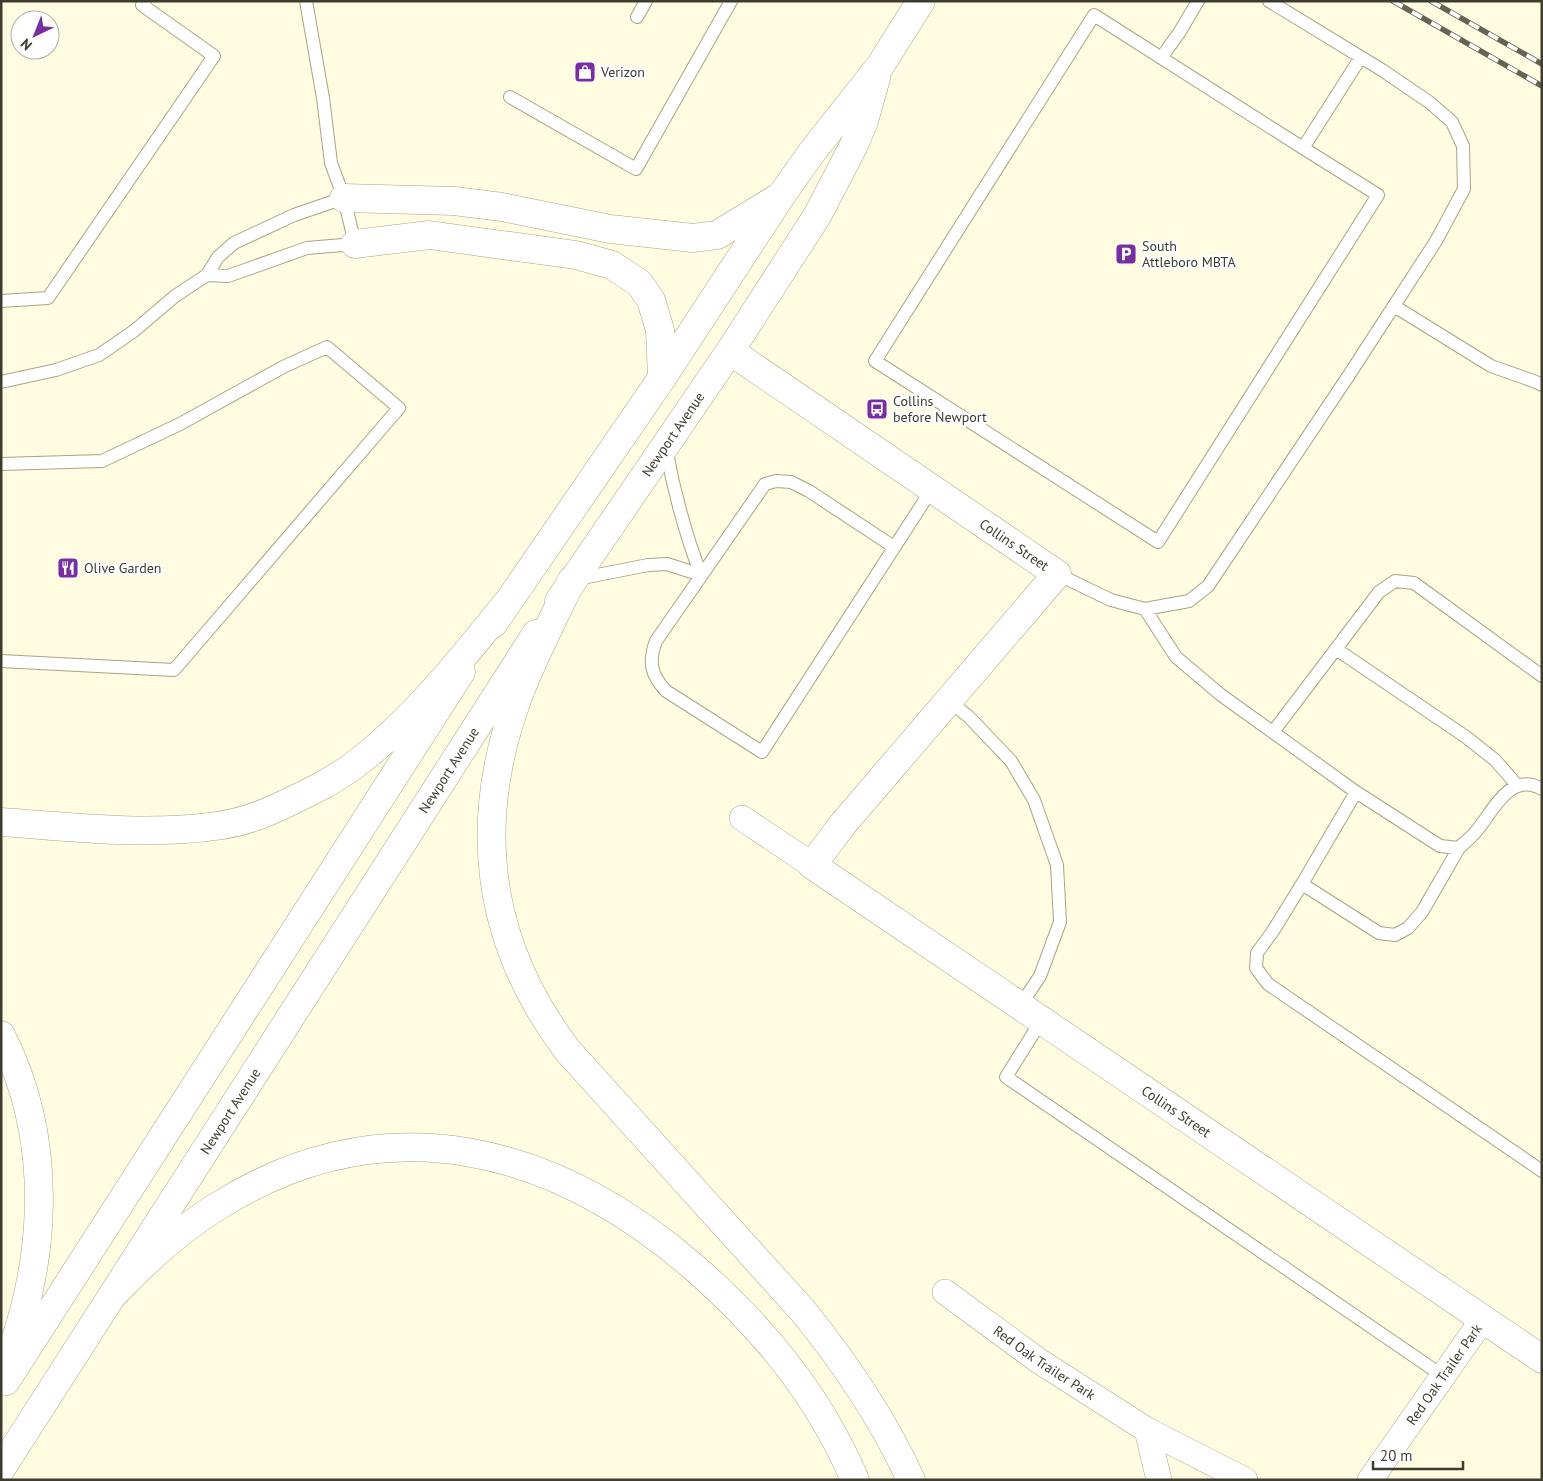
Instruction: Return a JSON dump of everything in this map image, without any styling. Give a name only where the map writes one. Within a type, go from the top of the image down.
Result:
[{"type":"main road","name":"Newport Avenue","points":[[1,1388],[405,758],[506,604],[662,378],[781,196],[812,152],[880,66],[921,1]]},
{"type":"main road","name":"Newport Avenue","points":[[1,1468],[572,580],[730,351],[830,194],[864,121],[880,66]]},
{"type":"main road","points":[[344,198],[454,201],[502,207],[610,230],[693,238],[718,235],[781,196]]},
{"type":"main road","points":[[356,244],[428,235],[576,255],[612,265],[639,283],[651,300],[660,330],[662,378]]},
{"type":"main road","name":"Collins Street","points":[[730,351],[1057,574],[843,824],[812,865],[1542,1359]]},
{"type":"main road","points":[[572,580],[540,644],[518,697],[494,784],[491,826],[493,871],[501,914],[514,957],[532,996],[568,1051],[826,1340],[848,1369],[868,1401],[911,1480]]},
{"type":"main road","points":[[1,822],[168,831],[218,826],[245,819],[280,806],[329,782],[375,748],[462,658],[506,604]]},
{"type":"main road","points":[[1,1035],[17,1071],[33,1120],[40,1194],[38,1229],[31,1281],[15,1341],[1,1378]]},
{"type":"main road","points":[[112,1296],[146,1261],[201,1217],[250,1188],[294,1169],[351,1152],[389,1148],[455,1150],[502,1160],[525,1166],[568,1183],[610,1207],[670,1248],[714,1285],[756,1328],[796,1375],[832,1430],[855,1480]]},
{"type":"street","name":"Collins Street","points":[[742,818],[812,865]]},
{"type":"street","name":"Red Oak Trailer Park","points":[[945,1292],[1039,1361],[1146,1430],[1245,1480]]},
{"type":"street","name":"Red Oak Trailer Park","points":[[1370,1480],[1483,1319]]},
{"type":"street","points":[[1146,1430],[1159,1480]]},
{"type":"lane","points":[[1,301],[48,298],[214,56],[142,5],[145,1]]},
{"type":"lane","points":[[207,275],[228,276],[307,248],[356,244],[344,198],[331,162],[323,98],[306,1]]},
{"type":"lane","points":[[637,17],[646,1]]},
{"type":"lane","points":[[510,97],[636,169],[731,1]]},
{"type":"lane","points":[[1161,58],[1198,1]]},
{"type":"lane","points":[[1057,574],[1111,600],[1144,609],[1189,600],[1208,586],[1436,241],[1464,189],[1463,146],[1452,122],[1435,107],[1361,57],[1269,1]]},
{"type":"lane","points":[[1094,15],[1303,148],[1378,195],[1158,542],[875,361],[1094,15]]},
{"type":"lane","points":[[1303,148],[1361,57]]},
{"type":"lane","points":[[1,382],[56,370],[99,355],[134,331],[175,296],[207,275],[218,256],[234,243],[294,215],[344,198]]},
{"type":"lane","points":[[1394,306],[1491,366],[1542,385]]},
{"type":"lane","points":[[1,464],[102,461],[180,424],[283,368],[327,347],[399,408],[174,670],[1,661]]},
{"type":"lane","points":[[666,445],[676,502],[701,575]]},
{"type":"lane","points":[[894,547],[791,482],[776,481],[765,484],[656,641],[651,659],[652,669],[658,682],[666,691],[762,752],[932,488]]},
{"type":"lane","points":[[572,580],[648,565],[667,564],[701,575]]},
{"type":"lane","points":[[1274,732],[1379,592],[1395,580],[1414,583],[1542,676]]},
{"type":"lane","points":[[1144,609],[1176,657],[1220,695],[1356,792],[1440,846],[1459,848]]},
{"type":"lane","points":[[1336,649],[1466,736],[1494,760],[1517,785]]},
{"type":"lane","points":[[948,701],[969,717],[1011,761],[1034,800],[1058,865],[1060,922],[1040,976],[1031,1014],[1006,1077],[1443,1376]]},
{"type":"lane","points":[[1302,884],[1379,933],[1395,935],[1408,928],[1422,912],[1459,848],[1477,831],[1504,794],[1517,785],[1533,784],[1542,789]]},
{"type":"lane","points":[[1356,792],[1302,884],[1257,953],[1256,968],[1268,984],[1542,1171]]},
{"type":"railway","points":[[1393,1],[1542,86]]},
{"type":"railway","points":[[1431,1],[1542,64]]},
{"type":"place","name":"Verizon","points":[[585,72]]},
{"type":"place","name":"South Attleboro MBTA","points":[[1126,254]]},
{"type":"place","name":"Collins before Newport","points":[[877,409]]},
{"type":"place","name":"Olive Garden","points":[[68,568]]}]
